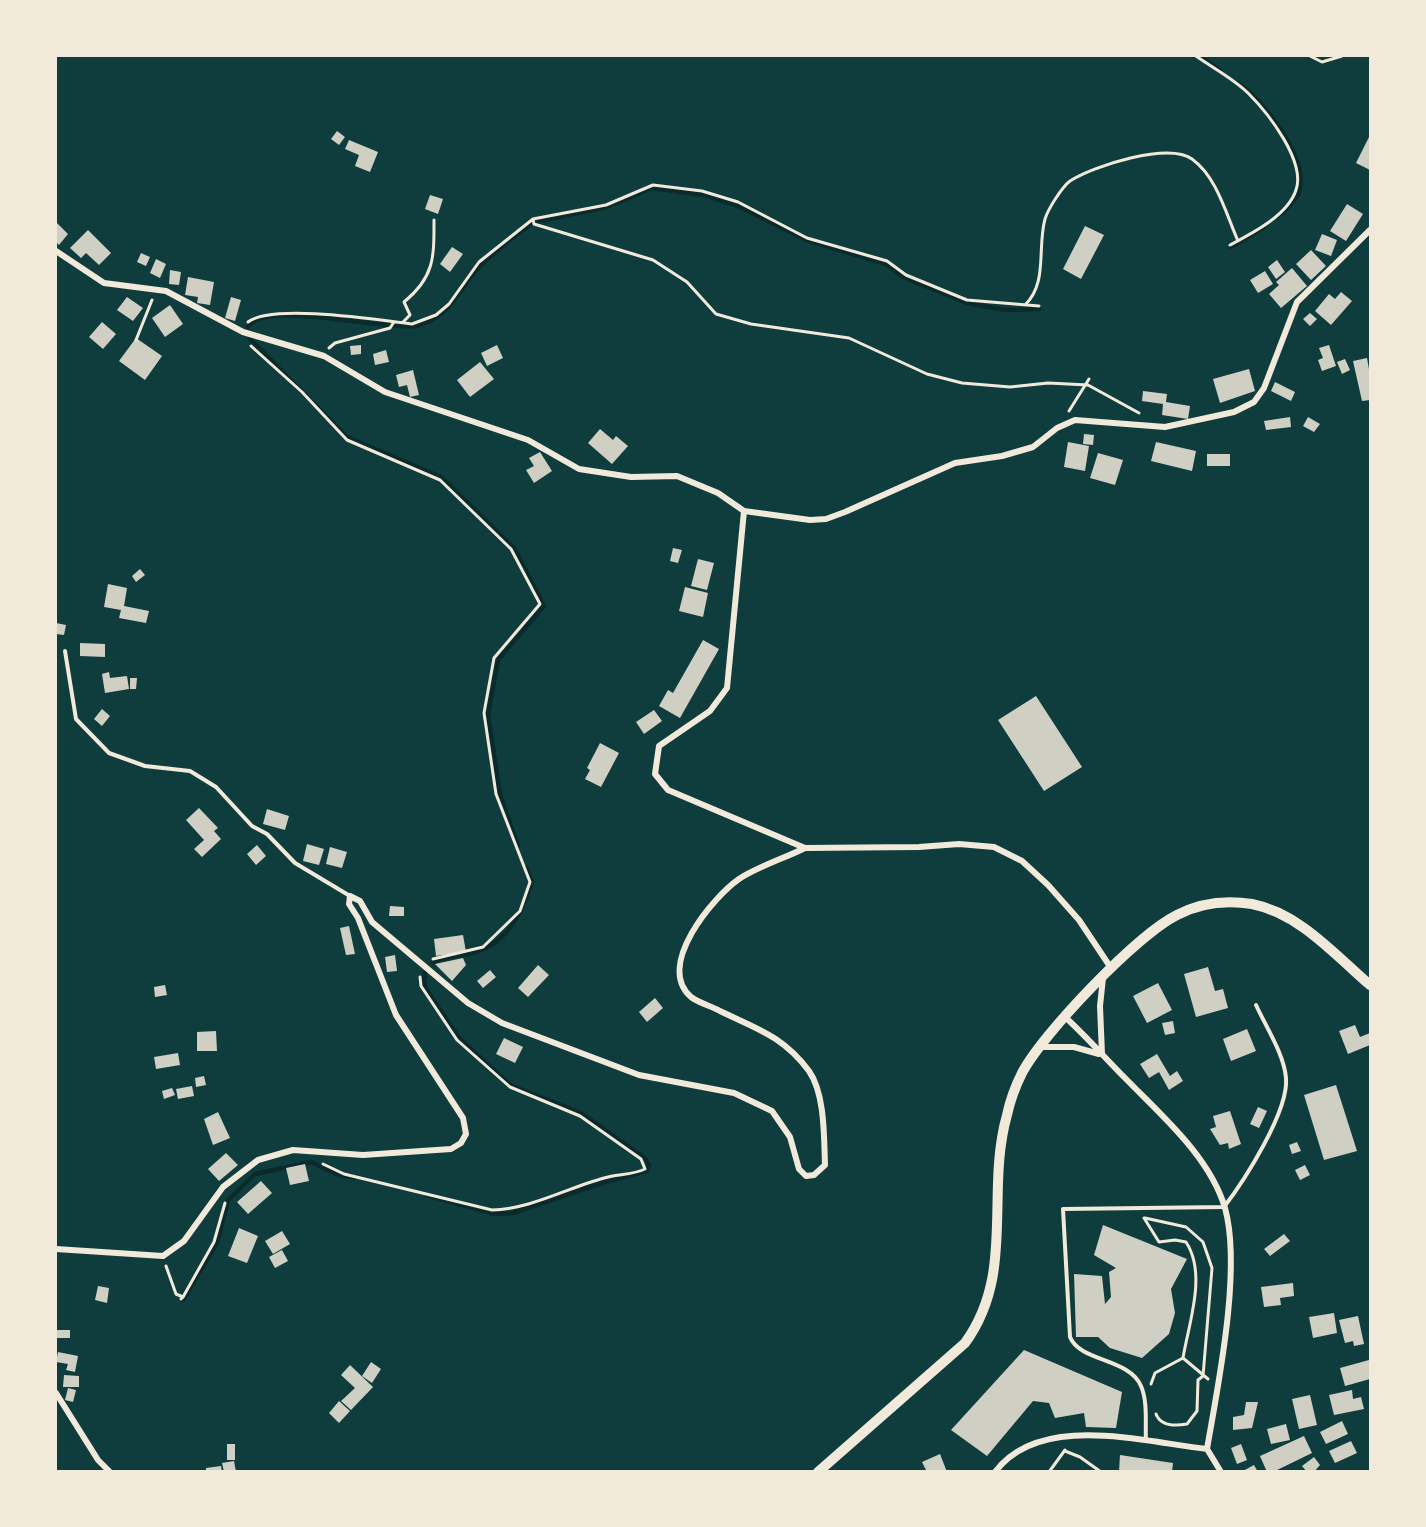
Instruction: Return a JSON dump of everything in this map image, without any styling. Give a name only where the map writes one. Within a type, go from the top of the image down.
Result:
[{"type":"main road","points":[[818,1472],[965,1342],[981,1319],[996,1272],[997,1180],[1000,1142],[1022,1074],[1040,1047],[1065,1017],[1112,969],[1156,929],[1175,916],[1208,904],[1233,902],[1275,911],[1292,920],[1371,984]]},
{"type":"street","points":[[56,251],[104,283],[156,290],[179,297],[243,332],[324,357],[385,392],[528,440],[579,469],[631,477],[677,477],[718,493],[744,511],[810,520],[826,519],[955,463],[1002,456],[1033,447],[1057,428],[1075,420],[1165,427],[1233,412],[1254,402],[1264,388],[1297,302],[1371,230]]},
{"type":"street","points":[[744,511],[727,688],[710,711],[659,746],[655,774],[668,790],[805,849]]},
{"type":"street","points":[[56,1249],[163,1256],[184,1241],[224,1187],[258,1160],[293,1150],[363,1155],[452,1149],[461,1143],[466,1134],[463,1118],[396,1015],[358,918],[349,904],[350,896],[360,901],[372,922],[468,1003],[502,1023],[639,1075],[734,1093],[772,1111],[790,1137],[799,1169],[807,1176],[814,1175],[825,1165],[819,1098],[810,1073],[783,1042],[690,996],[681,979],[681,957],[696,926],[718,896],[741,878],[805,849],[919,847],[959,843],[994,847],[1022,861],[1048,885],[1079,920],[1112,969]]},
{"type":"street","points":[[1102,1055],[1100,1006],[1103,978]]},
{"type":"street","points":[[1065,1017],[1187,1145],[1208,1173],[1224,1207],[1229,1230],[1229,1286],[1207,1449],[1221,1472]]},
{"type":"street","points":[[1040,1047],[1074,1047],[1102,1055]]},
{"type":"street","points":[[56,1393],[98,1460],[110,1472]]},
{"type":"street","points":[[995,1472],[1006,1457],[1031,1443],[1064,1436],[1146,1441],[1207,1449]]},
{"type":"lane","points":[[65,651],[76,719],[109,753],[145,766],[190,771],[216,787],[252,826],[267,834],[295,863],[350,896]]},
{"type":"lane","points":[[1146,1441],[1145,1400],[1141,1384],[1124,1368],[1077,1347],[1070,1337],[1063,1209],[1224,1207],[1241,1185],[1272,1128],[1287,1079],[1279,1054],[1256,1005]]},
{"type":"path","points":[[1196,56],[1247,92],[1255,101],[1290,149],[1299,178],[1296,191],[1283,211],[1230,245]]},
{"type":"path","points":[[1310,56],[1322,62],[1342,56]]},
{"type":"path","points":[[1025,305],[1036,294],[1045,218],[1068,182],[1108,162],[1160,153],[1191,157],[1212,180],[1238,241]]},
{"type":"path","points":[[324,357],[335,343],[394,324],[423,321],[436,315],[448,304],[479,262],[532,219],[606,205],[653,185],[702,191],[738,202],[807,238],[887,261],[906,275],[967,300],[1039,306]]},
{"type":"path","points":[[532,219],[534,224],[654,260],[687,282],[716,314],[751,324],[849,338],[927,374],[962,383],[1010,387],[1048,383],[1088,386],[1144,416]]},
{"type":"path","points":[[402,323],[410,315],[404,302],[416,292],[430,270],[434,255],[434,220]]},
{"type":"path","points":[[136,340],[156,290]]},
{"type":"path","points":[[337,1171],[492,1210],[512,1209],[607,1177],[637,1173],[645,1169],[641,1159],[580,1116],[510,1087],[458,1040],[421,986],[423,963],[483,947],[520,911],[530,882],[496,794],[484,713],[494,658],[540,604],[511,549],[440,480],[347,440],[302,392],[248,343],[243,332],[249,320],[258,317],[310,312],[394,324]]},
{"type":"path","points":[[1075,420],[1067,414],[1088,386],[1089,379]]},
{"type":"path","points":[[163,1256],[176,1294],[182,1298],[214,1242],[226,1199]]},
{"type":"path","points":[[1153,1407],[1158,1419],[1166,1424],[1187,1424],[1197,1411],[1198,1380],[1203,1376],[1212,1268],[1203,1242],[1186,1227],[1143,1218],[1159,1242],[1175,1239],[1186,1242],[1194,1253],[1198,1270],[1183,1358]]},
{"type":"path","points":[[1183,1358],[1217,1385]]},
{"type":"path","points":[[1151,1388],[1155,1373],[1183,1358]]},
{"type":"path","points":[[1049,1472],[1065,1450],[1064,1436]]},
{"type":"path","points":[[1065,1450],[1080,1457],[1101,1472]]},
{"type":"building","points":[[337,131],[345,137],[339,145],[331,139]]},
{"type":"building","points":[[1370,135],[1370,170],[1356,163]]},
{"type":"building","points":[[349,140],[378,152],[370,172],[355,166],[359,155],[345,149]]},
{"type":"building","points":[[430,195],[443,199],[438,214],[425,209]]},
{"type":"building","points":[[1347,204],[1363,214],[1346,241],[1330,231]]},
{"type":"building","points":[[56,222],[68,234],[59,245],[56,242]]},
{"type":"building","points":[[1085,226],[1104,235],[1081,279],[1063,269]]},
{"type":"building","points":[[88,230],[111,253],[99,265],[86,253],[81,258],[70,248]]},
{"type":"building","points":[[1322,234],[1337,240],[1331,256],[1315,250]]},
{"type":"building","points":[[452,247],[463,254],[450,272],[440,264]]},
{"type":"building","points":[[1311,250],[1326,266],[1311,280],[1296,264]]},
{"type":"building","points":[[141,253],[150,257],[146,266],[137,262]]},
{"type":"building","points":[[156,259],[166,264],[160,278],[150,273]]},
{"type":"building","points":[[1277,260],[1285,272],[1276,279],[1268,267]]},
{"type":"building","points":[[1292,268],[1307,286],[1281,308],[1269,294],[1279,285],[1276,282]]},
{"type":"building","points":[[170,270],[181,272],[179,285],[169,284]]},
{"type":"building","points":[[1265,271],[1273,284],[1258,293],[1250,280]]},
{"type":"building","points":[[188,277],[214,282],[210,305],[197,303],[198,297],[185,295]]},
{"type":"building","points":[[1341,292],[1352,301],[1331,325],[1315,311],[1329,294],[1335,299]]},
{"type":"building","points":[[127,297],[143,308],[133,321],[117,310]]},
{"type":"building","points":[[231,297],[241,300],[235,321],[225,318]]},
{"type":"building","points":[[170,305],[183,324],[165,337],[152,318]]},
{"type":"building","points":[[1310,313],[1317,319],[1310,326],[1303,319]]},
{"type":"building","points":[[102,322],[116,334],[103,349],[89,337]]},
{"type":"building","points":[[136,338],[162,356],[145,380],[119,361]]},
{"type":"building","points":[[361,345],[361,354],[351,355],[350,346]]},
{"type":"building","points":[[497,345],[503,358],[487,366],[481,353]]},
{"type":"building","points":[[1329,345],[1336,366],[1322,371],[1318,360],[1323,358],[1319,348]]},
{"type":"building","points":[[386,350],[389,362],[375,365],[373,354]]},
{"type":"building","points":[[1367,358],[1370,400],[1362,401],[1353,361]]},
{"type":"building","points":[[1345,359],[1350,370],[1342,374],[1337,362]]},
{"type":"building","points":[[480,362],[494,379],[470,397],[457,380]]},
{"type":"building","points":[[1249,369],[1255,391],[1220,403],[1213,379]]},
{"type":"building","points":[[413,370],[419,395],[410,397],[407,385],[399,387],[396,375]]},
{"type":"building","points":[[1275,382],[1295,392],[1291,401],[1271,391]]},
{"type":"building","points":[[1143,391],[1167,394],[1166,402],[1190,406],[1188,419],[1162,415],[1163,404],[1142,401]]},
{"type":"building","points":[[1290,417],[1291,427],[1266,430],[1264,421]]},
{"type":"building","points":[[1308,417],[1320,424],[1314,432],[1303,426]]},
{"type":"building","points":[[600,429],[613,440],[616,436],[628,446],[612,464],[588,443]]},
{"type":"building","points":[[1084,434],[1094,435],[1093,445],[1083,444]]},
{"type":"building","points":[[1068,442],[1089,446],[1085,471],[1064,467]]},
{"type":"building","points":[[1156,442],[1196,451],[1192,471],[1151,461]]},
{"type":"building","points":[[540,452],[552,471],[534,483],[526,470],[534,466],[529,458]]},
{"type":"building","points":[[1098,453],[1123,460],[1115,485],[1090,478]]},
{"type":"building","points":[[1207,454],[1230,454],[1230,466],[1207,466]]},
{"type":"building","points":[[673,548],[682,550],[678,563],[670,561]]},
{"type":"building","points":[[698,559],[714,563],[707,590],[691,586]]},
{"type":"building","points":[[140,569],[145,575],[136,582],[132,576]]},
{"type":"building","points":[[108,584],[127,588],[124,606],[149,611],[146,623],[119,618],[121,610],[104,607]]},
{"type":"building","points":[[685,587],[708,593],[703,617],[679,611]]},
{"type":"building","points":[[56,623],[66,625],[64,635],[56,634]]},
{"type":"building","points":[[703,640],[719,649],[680,718],[659,706],[668,690],[673,693]]},
{"type":"building","points":[[80,643],[105,644],[105,657],[80,656]]},
{"type":"building","points":[[109,672],[110,678],[127,676],[129,689],[105,693],[102,674]]},
{"type":"building","points":[[130,678],[137,678],[136,689],[130,689]]},
{"type":"building","points":[[1036,696],[1082,767],[1044,791],[998,720]]},
{"type":"building","points":[[102,709],[110,716],[102,726],[94,719]]},
{"type":"building","points":[[654,710],[662,721],[644,734],[636,722]]},
{"type":"building","points":[[600,743],[619,753],[601,787],[585,779],[590,770],[587,768]]},
{"type":"building","points":[[199,808],[218,828],[214,831],[221,839],[202,857],[194,849],[204,840],[186,820]]},
{"type":"building","points":[[267,809],[289,816],[285,830],[263,824]]},
{"type":"building","points":[[307,844],[324,849],[319,865],[303,861]]},
{"type":"building","points":[[257,845],[266,856],[256,865],[247,854]]},
{"type":"building","points":[[330,847],[347,852],[342,868],[326,864]]},
{"type":"building","points":[[390,906],[404,907],[404,916],[389,916]]},
{"type":"building","points":[[349,926],[355,954],[346,955],[340,928]]},
{"type":"building","points":[[463,935],[466,952],[436,956],[434,939]]},
{"type":"building","points":[[395,955],[397,971],[387,972],[385,957]]},
{"type":"building","points":[[463,958],[466,965],[452,981],[435,964]]},
{"type":"building","points":[[538,965],[549,975],[528,997],[518,988]]},
{"type":"building","points":[[1208,967],[1215,991],[1223,989],[1228,1008],[1196,1017],[1184,974]]},
{"type":"building","points":[[490,970],[496,977],[483,988],[477,981]]},
{"type":"building","points":[[1158,983],[1172,1010],[1147,1023],[1133,996]]},
{"type":"building","points":[[165,985],[167,995],[155,997],[154,987]]},
{"type":"building","points":[[655,998],[663,1008],[647,1022],[639,1012]]},
{"type":"building","points":[[1173,1021],[1175,1033],[1165,1035],[1162,1023]]},
{"type":"building","points":[[1355,1025],[1360,1037],[1370,1033],[1370,1045],[1348,1054],[1339,1031]]},
{"type":"building","points":[[1247,1029],[1256,1051],[1231,1061],[1223,1039]]},
{"type":"building","points":[[216,1031],[217,1051],[197,1051],[197,1032]]},
{"type":"building","points":[[504,1038],[523,1047],[515,1063],[496,1054]]},
{"type":"building","points":[[178,1053],[180,1065],[156,1069],[154,1057]]},
{"type":"building","points":[[1157,1054],[1170,1076],[1177,1071],[1183,1081],[1169,1090],[1159,1072],[1149,1078],[1140,1064]]},
{"type":"building","points":[[204,1076],[206,1085],[196,1087],[195,1078]]},
{"type":"building","points":[[1336,1085],[1357,1151],[1324,1160],[1304,1095]]},
{"type":"building","points":[[192,1086],[194,1096],[178,1099],[176,1089]]},
{"type":"building","points":[[172,1088],[175,1095],[164,1099],[162,1091]]},
{"type":"building","points":[[1258,1107],[1267,1111],[1259,1128],[1250,1124]]},
{"type":"building","points":[[1230,1111],[1241,1144],[1229,1149],[1228,1143],[1220,1145],[1210,1129],[1216,1127],[1213,1116]]},
{"type":"building","points":[[218,1112],[230,1138],[213,1145],[204,1119]]},
{"type":"building","points":[[1297,1142],[1301,1151],[1292,1154],[1289,1145]]},
{"type":"building","points":[[226,1153],[238,1165],[219,1181],[208,1169]]},
{"type":"building","points":[[305,1164],[309,1181],[290,1185],[286,1168]]},
{"type":"building","points":[[1305,1165],[1310,1175],[1300,1180],[1295,1170]]},
{"type":"building","points":[[261,1181],[272,1193],[248,1214],[237,1202]]},
{"type":"building","points":[[1103,1225],[1187,1259],[1171,1289],[1175,1313],[1169,1334],[1142,1358],[1110,1348],[1098,1337],[1076,1337],[1074,1274],[1102,1276],[1105,1304],[1111,1297],[1109,1272],[1116,1268],[1094,1255]]},
{"type":"building","points":[[239,1228],[258,1236],[247,1263],[228,1256]]},
{"type":"building","points":[[282,1231],[290,1244],[273,1254],[265,1241]]},
{"type":"building","points":[[1284,1234],[1290,1241],[1270,1256],[1264,1249]]},
{"type":"building","points":[[282,1250],[288,1261],[275,1268],[269,1257]]},
{"type":"building","points":[[1293,1283],[1294,1296],[1280,1298],[1281,1305],[1264,1307],[1261,1287]]},
{"type":"building","points":[[98,1286],[109,1288],[107,1303],[95,1300]]},
{"type":"building","points":[[1334,1313],[1337,1333],[1313,1338],[1309,1317]]},
{"type":"building","points":[[1358,1316],[1364,1344],[1354,1346],[1353,1341],[1345,1343],[1339,1320]]},
{"type":"building","points":[[56,1330],[70,1330],[70,1338],[56,1338]]},
{"type":"building","points":[[1024,1350],[1122,1392],[1116,1428],[1086,1427],[1084,1413],[1055,1418],[1049,1403],[1033,1401],[987,1456],[951,1430]]},
{"type":"building","points":[[58,1352],[78,1356],[75,1372],[66,1370],[68,1364],[56,1362]]},
{"type":"building","points":[[1369,1360],[1370,1379],[1345,1386],[1340,1368]]},
{"type":"building","points":[[371,1362],[381,1369],[372,1383],[362,1376]]},
{"type":"building","points":[[350,1365],[373,1387],[351,1410],[341,1401],[355,1388],[341,1375]]},
{"type":"building","points":[[64,1375],[79,1376],[79,1387],[63,1387]]},
{"type":"building","points":[[68,1388],[76,1390],[73,1402],[65,1400]]},
{"type":"building","points":[[1352,1390],[1353,1399],[1361,1397],[1364,1409],[1334,1415],[1329,1395]]},
{"type":"building","points":[[1310,1395],[1317,1425],[1299,1429],[1292,1399]]},
{"type":"building","points":[[339,1401],[350,1411],[339,1423],[329,1413]]},
{"type":"building","points":[[1246,1402],[1258,1402],[1252,1428],[1233,1430],[1233,1417],[1244,1415]]},
{"type":"building","points":[[1342,1421],[1348,1434],[1326,1444],[1320,1432]]},
{"type":"building","points":[[1286,1424],[1290,1440],[1271,1444],[1267,1429]]},
{"type":"building","points":[[1304,1436],[1312,1453],[1273,1472],[1267,1472],[1260,1456]]},
{"type":"building","points":[[1351,1441],[1357,1453],[1335,1463],[1329,1451]]},
{"type":"building","points":[[227,1444],[235,1444],[235,1460],[227,1460]]},
{"type":"building","points":[[1241,1444],[1247,1460],[1237,1464],[1231,1448]]},
{"type":"building","points":[[940,1454],[947,1472],[927,1472],[922,1462]]},
{"type":"building","points":[[1120,1455],[1173,1463],[1172,1472],[1119,1472]]},
{"type":"building","points":[[1314,1457],[1320,1465],[1314,1472],[1307,1472],[1302,1466]]},
{"type":"building","points":[[234,1461],[236,1472],[224,1472],[222,1463]]},
{"type":"building","points":[[1254,1465],[1258,1472],[1241,1472]]},
{"type":"building","points":[[221,1466],[222,1472],[206,1472],[206,1468]]},
{"type":"waterway","points":[[1199,56],[1221,71]]},
{"type":"waterway","points":[[1238,83],[1271,116],[1291,147],[1298,163],[1301,179],[1299,192],[1278,216]]},
{"type":"waterway","points":[[535,222],[607,207],[652,188],[704,195],[738,206],[806,240],[886,264],[903,277],[967,303],[1005,310],[1039,309]]},
{"type":"waterway","points":[[248,327],[259,319],[277,316],[327,318],[400,326],[427,323],[453,302],[481,265],[531,224]]},
{"type":"waterway","points":[[1231,247],[1264,227]]},
{"type":"waterway","points":[[250,339],[347,437],[441,477],[514,548],[544,606],[498,660],[488,714],[500,795],[518,846]]},
{"type":"waterway","points":[[432,963],[481,950],[502,937],[517,918],[528,895],[532,882],[526,868]]},
{"type":"waterway","points":[[425,972],[424,986],[459,1038],[510,1085],[581,1113],[645,1158],[649,1165],[647,1171],[605,1182],[513,1213],[495,1214],[426,1195]]},
{"type":"waterway","points":[[183,1300],[217,1243],[228,1200],[255,1174],[311,1162],[338,1175],[354,1178]]}]
